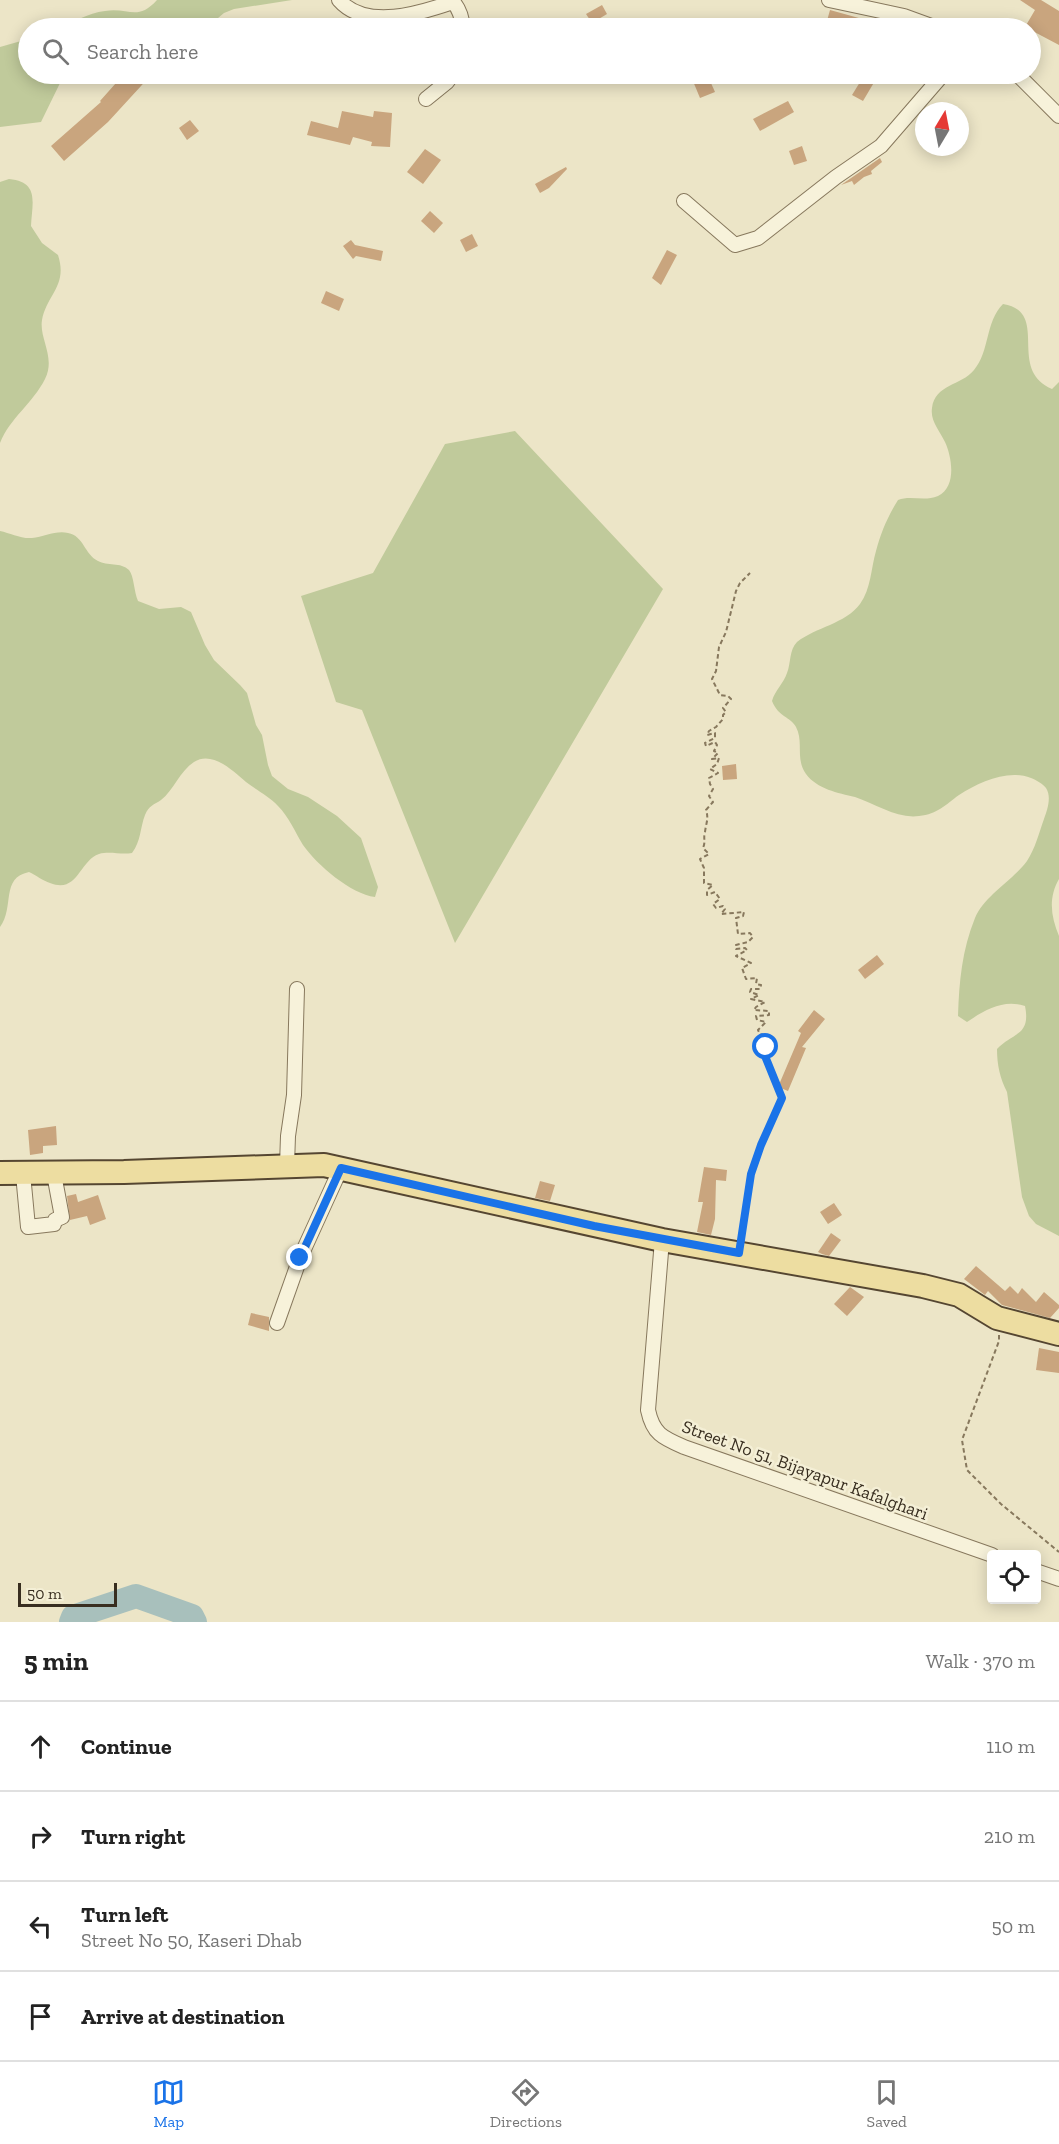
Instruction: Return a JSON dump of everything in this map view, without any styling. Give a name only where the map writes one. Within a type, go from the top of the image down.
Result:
[{"type":"main road","points":[[0,1173],[324,1165],[662,1240],[923,1286],[959,1295],[998,1318],[1059,1334]]},
{"type":"street","points":[[339,0],[349,9],[360,14],[379,16],[401,16],[453,2],[458,6],[461,18]]},
{"type":"street","points":[[829,0],[910,18]]},
{"type":"street","points":[[426,99],[445,84]]},
{"type":"street","points":[[684,201],[735,245],[758,238],[836,177],[881,146],[935,84]]},
{"type":"street","points":[[1028,84],[1058,112]]},
{"type":"street","points":[[287,1165],[288,1136],[294,1095],[297,989]]},
{"type":"street","points":[[277,1323],[300,1258],[341,1168]]},
{"type":"street","points":[[23,1174],[28,1227],[54,1224],[55,1220],[62,1217],[54,1173]]},
{"type":"street","name":"Street No 51, Bijayapur Kafalghari","points":[[662,1240],[648,1410],[650,1422],[657,1432],[684,1447],[987,1553]]},
{"type":"street","points":[[1041,1573],[1059,1579]]},
{"type":"path","points":[[739,1253],[751,1174],[782,1098],[765,1056],[766,1047],[762,1041],[768,1035],[760,1034],[758,1030],[766,1022],[757,1020],[756,1016],[769,1016],[769,1011],[754,1010],[765,1002],[751,999],[759,995],[750,992],[751,989],[760,989],[762,985],[756,984],[757,978],[746,979],[742,968],[751,963],[736,956],[747,950],[745,948],[736,949],[735,945],[748,942],[753,937],[750,933],[738,934],[736,918],[744,916],[744,912],[722,914],[725,909],[723,906],[716,908],[713,904],[720,898],[715,892],[707,895],[707,891],[713,885],[704,883],[704,867],[700,859],[709,854],[703,848],[706,841],[704,833],[708,816],[706,810],[713,802],[709,796],[713,789],[709,778],[718,774],[710,769],[717,764],[719,758],[712,759],[718,753],[714,751],[717,745],[715,742],[706,746],[705,743],[716,738],[715,733],[707,735],[723,718],[726,712],[723,708],[731,699],[716,690],[712,679],[736,591],[750,573]]},
{"type":"path","points":[[998,1318],[999,1341],[962,1440],[968,1470],[1001,1504],[1059,1552]]},
{"type":"green space","points":[[157,0],[292,0],[234,9],[218,18],[81,18],[99,12],[113,10],[138,12],[150,7]]},
{"type":"green space","points":[[18,42],[18,84],[60,84],[41,122],[0,127],[0,47]]},
{"type":"green space","points":[[9,179],[26,184],[30,189],[33,202],[31,226],[42,243],[58,255],[60,275],[42,320],[49,363],[48,371],[40,388],[4,434],[0,443],[0,182]]},
{"type":"green space","points":[[1003,304],[1017,309],[1024,318],[1032,368],[1039,380],[1052,389],[1059,382],[1059,879],[1053,893],[1052,908],[1059,936],[1059,1236],[1036,1224],[1029,1216],[1022,1197],[1007,1092],[998,1066],[997,1049],[1023,1028],[1026,1016],[1025,1006],[1002,1005],[987,1010],[967,1022],[958,1016],[962,966],[975,918],[991,896],[1021,868],[1030,856],[1048,808],[1049,796],[1046,788],[1031,778],[1003,776],[975,786],[931,813],[911,816],[895,813],[855,797],[828,790],[811,779],[801,762],[796,727],[778,711],[772,701],[786,677],[797,642],[854,611],[864,598],[876,551],[888,518],[898,500],[933,498],[944,492],[948,486],[951,471],[950,456],[932,417],[934,400],[943,390],[974,370],[983,354],[993,319]]},
{"type":"green space","points":[[515,431],[663,589],[455,943],[362,710],[336,702],[301,596],[373,573],[445,444]]},
{"type":"green space","points":[[0,531],[28,538],[59,532],[73,535],[81,541],[93,558],[129,570],[138,601],[159,609],[181,607],[191,612],[214,660],[247,693],[256,725],[262,735],[272,776],[288,789],[308,797],[337,816],[361,838],[378,887],[375,897],[345,885],[309,853],[285,815],[271,799],[222,763],[201,759],[189,766],[165,796],[148,809],[132,853],[99,854],[87,863],[73,881],[67,884],[50,883],[29,872],[20,875],[11,887],[7,911],[0,927]]},
{"type":"building","points":[[1020,0],[1041,0],[1059,11],[1059,45],[1041,35],[1041,18],[1030,18],[1035,10]]},
{"type":"building","points":[[602,5],[607,14],[600,18],[589,18],[586,14]]},
{"type":"building","points":[[830,10],[859,18],[828,18]]},
{"type":"building","points":[[115,84],[143,84],[108,122],[64,161],[51,146]]},
{"type":"building","points":[[694,84],[711,84],[715,92],[700,98]]},
{"type":"building","points":[[859,84],[873,84],[863,101],[852,95]]},
{"type":"building","points":[[788,101],[794,112],[760,131],[753,119]]},
{"type":"building","points":[[342,111],[373,117],[374,111],[392,113],[390,147],[371,146],[372,142],[353,137],[350,145],[307,135],[311,121],[338,128]]},
{"type":"building","points":[[190,120],[199,131],[187,140],[179,128]]},
{"type":"building","points":[[802,146],[807,161],[794,165],[789,151]]},
{"type":"building","points":[[425,149],[441,160],[423,184],[407,172]]},
{"type":"building","points":[[880,158],[882,162],[871,171],[872,174],[854,185],[852,181],[841,185]]},
{"type":"building","points":[[566,167],[567,169],[549,188],[540,193],[535,184]]},
{"type":"building","points":[[430,211],[443,223],[434,233],[421,221]]},
{"type":"building","points":[[472,234],[478,246],[466,252],[460,240]]},
{"type":"building","points":[[351,240],[355,245],[383,251],[381,261],[356,256],[353,259],[343,246]]},
{"type":"building","points":[[667,250],[677,255],[661,285],[652,278]]},
{"type":"building","points":[[326,291],[344,299],[339,311],[321,303]]},
{"type":"building","points":[[736,764],[737,779],[723,780],[722,766]]},
{"type":"building","points":[[877,955],[884,964],[865,979],[858,970]]},
{"type":"building","points":[[814,1010],[825,1019],[802,1047],[806,1048],[788,1091],[778,1087],[801,1033],[798,1031]]},
{"type":"building","points":[[56,1126],[57,1145],[43,1146],[43,1153],[30,1155],[28,1130]]},
{"type":"building","points":[[704,1167],[727,1170],[726,1181],[716,1180],[715,1219],[711,1235],[697,1232],[703,1202],[698,1202]]},
{"type":"building","points":[[540,1181],[555,1185],[550,1201],[535,1198]]},
{"type":"building","points":[[76,1194],[78,1202],[98,1195],[106,1219],[90,1225],[87,1216],[70,1220],[67,1196]]},
{"type":"building","points":[[834,1203],[842,1215],[828,1224],[820,1212]]},
{"type":"building","points":[[831,1233],[841,1240],[829,1256],[818,1252]]},
{"type":"building","points":[[976,1266],[1005,1291],[1010,1286],[1018,1294],[1022,1288],[1036,1302],[1044,1292],[1059,1305],[1059,1308],[1050,1318],[1002,1305],[988,1291],[985,1295],[964,1279]]},
{"type":"building","points":[[850,1287],[864,1297],[847,1316],[834,1304]]},
{"type":"building","points":[[251,1313],[269,1317],[269,1331],[248,1325]]},
{"type":"building","points":[[1039,1348],[1059,1352],[1059,1373],[1036,1370]]},
{"type":"waterway","points":[[71,1622],[73,1617],[136,1596],[192,1616],[195,1622]]},
{"type":"route","points":[[300,1258],[341,1168],[594,1226],[739,1253],[751,1174],[782,1098],[765,1056],[766,1047]]}]
